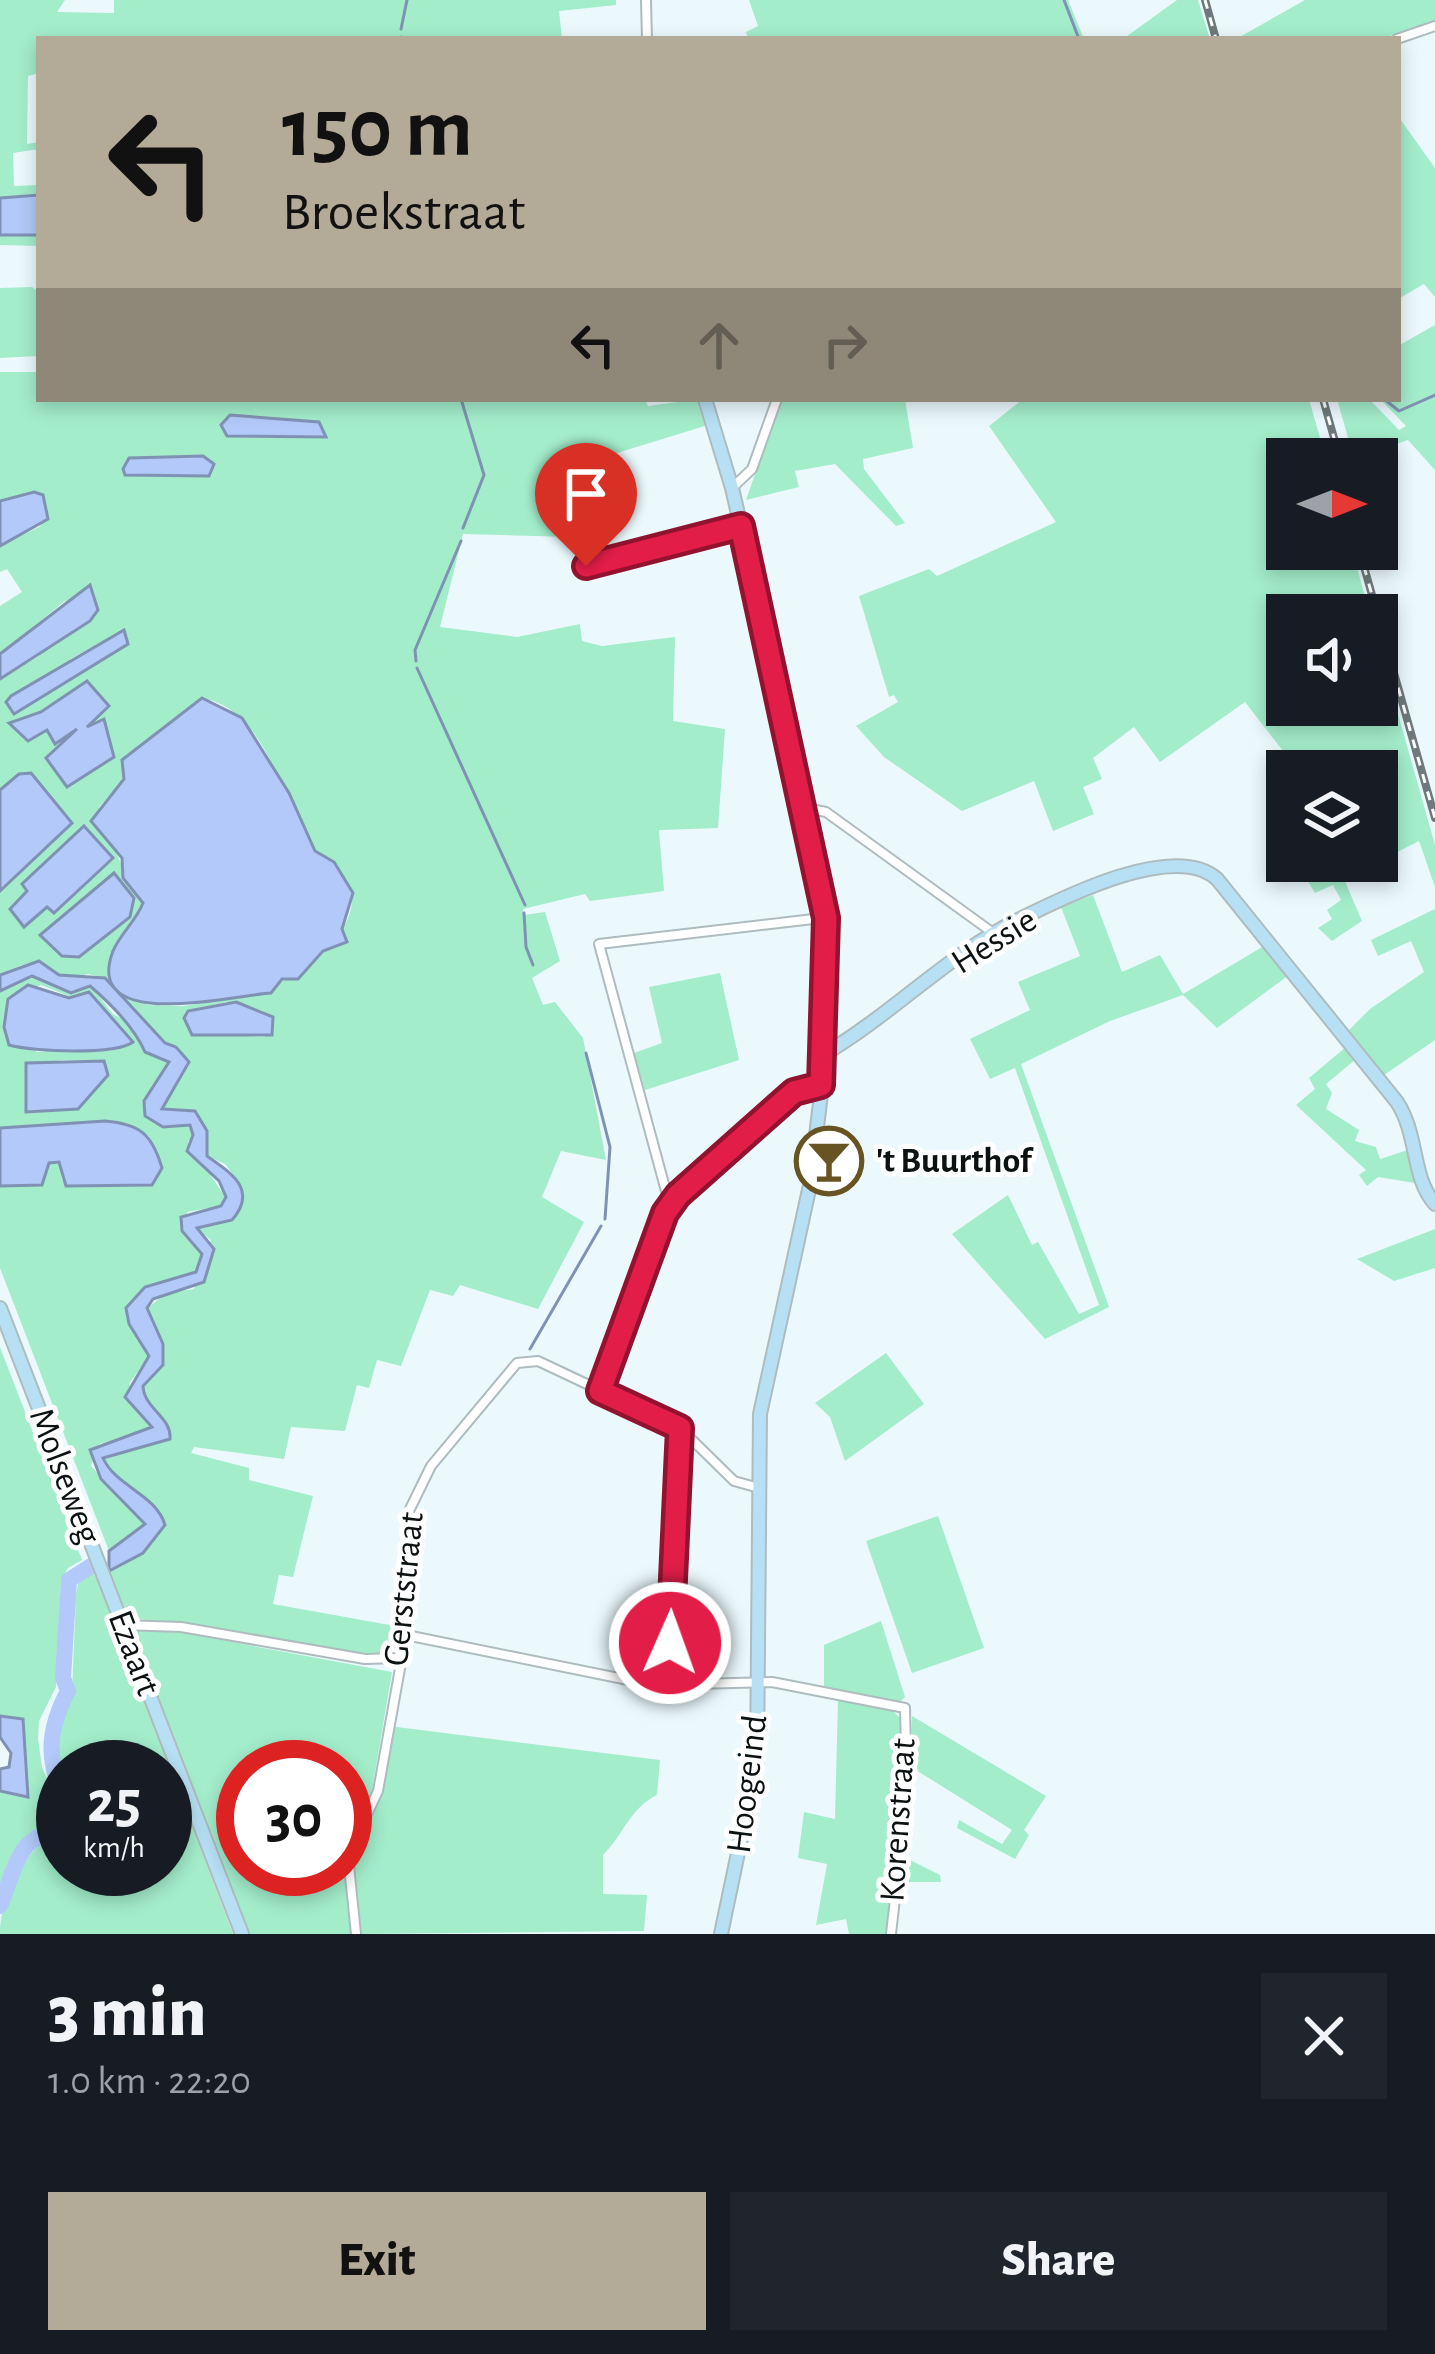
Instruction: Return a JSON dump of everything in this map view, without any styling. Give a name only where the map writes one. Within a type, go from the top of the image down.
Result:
[{"type":"street","points":[[646,0],[647,36]]},
{"type":"street","points":[[1401,38],[1435,26]]},
{"type":"street","points":[[706,402],[741,526],[806,808],[826,918],[826,1053],[808,1199],[762,1398],[759,1488],[734,1480],[680,1428],[600,1391],[670,1206],[687,1184],[794,1092],[821,1085]]},
{"type":"street","points":[[732,488],[752,469],[776,402]]},
{"type":"street","points":[[586,566],[741,526]]},
{"type":"street","points":[[806,808],[820,808],[877,846],[996,935]]},
{"type":"street","name":"Hessie","points":[[826,1053],[1015,921],[1159,864],[1189,862],[1207,870],[1397,1102],[1412,1126],[1420,1175],[1435,1204]]},
{"type":"street","points":[[670,1206],[658,1144],[599,944],[826,918]]},
{"type":"street","name":"Molseweg","points":[[0,1310],[103,1574]]},
{"type":"street","name":"Gerststraat","points":[[356,1934],[350,1898],[352,1846],[378,1791],[398,1658],[406,1635],[406,1531],[415,1493],[431,1466],[524,1358],[600,1391]]},
{"type":"street","points":[[669,1686],[680,1428]]},
{"type":"street","name":"Hoogeind","points":[[721,1934],[755,1782],[759,1488]]},
{"type":"street","name":"Ezaart","points":[[103,1574],[242,1934]]},
{"type":"street","points":[[123,1624],[181,1627],[365,1659],[398,1658]]},
{"type":"street","name":"Korenstraat","points":[[406,1635],[669,1686],[758,1683],[905,1708],[907,1793],[891,1934]]},
{"type":"green space","points":[[0,0],[65,0],[57,12],[114,13],[114,0],[616,0],[616,5],[559,11],[562,36],[36,36],[36,74],[28,76],[27,144],[36,142],[36,149],[13,153],[14,186],[36,185],[36,246],[0,245]]},
{"type":"green space","points":[[749,0],[1068,0],[1083,36],[747,36],[746,32],[758,26]]},
{"type":"green space","points":[[1177,0],[1198,0],[1209,36],[1127,36]]},
{"type":"green space","points":[[1305,0],[1435,0],[1435,21],[1390,36],[1241,36]]},
{"type":"green space","points":[[1401,120],[1435,168],[1435,297],[1424,284],[1401,297]]},
{"type":"green space","points":[[0,288],[36,290],[36,356],[0,358]]},
{"type":"green space","points":[[1435,325],[1435,470],[1408,440],[1398,444],[1398,438],[1348,438],[1338,402],[1372,402],[1399,430],[1406,426],[1383,402],[1401,402],[1401,344]]},
{"type":"green space","points":[[0,372],[36,372],[36,402],[646,402],[648,406],[701,402],[708,425],[578,465],[570,537],[463,534],[440,627],[517,637],[580,624],[582,641],[602,646],[675,637],[673,721],[725,729],[718,828],[659,830],[664,891],[590,901],[585,894],[523,909],[524,915],[545,912],[560,961],[532,978],[543,1005],[555,1002],[583,1038],[606,1160],[561,1151],[542,1197],[584,1222],[538,1309],[460,1285],[453,1296],[430,1290],[401,1366],[377,1360],[369,1388],[357,1385],[345,1431],[291,1427],[284,1459],[194,1447],[191,1453],[249,1468],[249,1480],[313,1496],[293,1577],[279,1575],[273,1604],[401,1627],[398,1639],[378,1655],[126,1617],[109,1571],[122,1566],[164,1525],[153,1505],[117,1476],[103,1457],[171,1431],[143,1397],[143,1386],[163,1364],[163,1344],[147,1308],[167,1293],[194,1289],[211,1240],[197,1229],[223,1220],[238,1181],[225,1164],[207,1156],[195,1111],[162,1109],[185,1072],[105,978],[88,974],[73,978],[22,965],[0,975],[0,679],[39,656],[66,600],[0,654],[0,606],[22,592],[7,569],[0,572],[0,546],[41,526],[22,496],[0,501]],"holes":[[[124,630],[128,644],[15,713],[72,658]],[[202,698],[225,706],[258,739],[313,848],[350,887],[351,908],[325,951],[298,979],[282,978],[271,993],[183,1006],[147,1005],[113,951],[143,903],[123,869],[99,807],[124,779],[122,760]],[[112,857],[53,913],[47,907],[10,909],[27,891]],[[114,873],[130,917],[113,928],[47,928]],[[226,1002],[263,1011],[265,1037],[207,1034],[188,1011]]]},
{"type":"green space","points":[[780,402],[905,402],[913,448],[863,459],[864,469],[905,523],[896,526],[835,464],[795,471],[799,487],[746,500]]},
{"type":"green space","points":[[1019,402],[1310,402],[1320,438],[1266,438],[1266,570],[1358,570],[1364,594],[1266,594],[1266,726],[1398,726],[1398,714],[1435,845],[1435,887],[1419,841],[1398,852],[1398,750],[1282,750],[1245,702],[1160,762],[1134,727],[1093,758],[1102,779],[1083,787],[1094,814],[1053,831],[1034,781],[962,811],[884,757],[856,726],[898,702],[894,695],[889,697],[859,596],[929,569],[937,576],[1056,522],[989,426]]},
{"type":"green space","points":[[1308,882],[1345,882],[1362,921],[1332,941],[1318,928],[1332,919],[1327,910],[1341,900],[1333,885],[1315,893]]},
{"type":"green space","points":[[1093,895],[1122,972],[1160,955],[1183,994],[1264,946],[1289,975],[1217,1028],[1183,995],[1110,1021],[1021,1064],[1109,1307],[1045,1339],[952,1234],[1008,1195],[1032,1245],[1038,1242],[1079,1314],[1099,1305],[1015,1068],[990,1079],[970,1039],[1030,1010],[1018,982],[1080,956],[1061,907]]},
{"type":"green space","points":[[1435,909],[1435,1040],[1384,1075],[1347,1032],[1370,1009],[1424,972],[1411,941],[1378,956],[1371,940]]},
{"type":"green space","points":[[720,973],[739,1060],[645,1090],[634,1053],[662,1043],[649,987]]},
{"type":"green space","points":[[32,976],[60,990],[91,986],[113,1014],[130,1023],[169,1062],[144,1101],[163,1127],[190,1125],[193,1136],[188,1142],[226,1198],[221,1206],[187,1212],[187,1237],[202,1254],[196,1272],[145,1287],[139,1341],[149,1356],[129,1384],[152,1426],[140,1435],[99,1444],[91,1466],[145,1525],[109,1551],[0,1268],[0,1186],[42,1185],[49,1163],[60,1162],[62,1180],[162,1168],[149,1136],[105,1121],[0,1128],[0,991]],"holes":[[[41,985],[106,1011],[122,1027],[111,1051],[89,1046],[37,1052],[4,1027],[8,999]],[[104,1061],[108,1075],[90,1098],[34,1064]]]},
{"type":"green space","points":[[1346,1047],[1356,1059],[1326,1084],[1332,1093],[1326,1109],[1359,1130],[1355,1141],[1376,1147],[1380,1159],[1411,1149],[1415,1183],[1378,1177],[1367,1186],[1359,1175],[1366,1170],[1296,1105],[1315,1089],[1309,1078]]},
{"type":"green space","points":[[1435,1229],[1435,1268],[1394,1281],[1357,1259]]},
{"type":"green space","points":[[0,1347],[82,1560],[68,1568],[61,1580],[56,1687],[39,1721],[36,1740],[36,1834],[18,1845],[0,1885],[0,1791],[13,1792],[23,1719],[0,1716]]},
{"type":"green space","points":[[886,1353],[924,1404],[845,1461],[830,1417],[815,1403]]},
{"type":"green space","points":[[938,1516],[984,1648],[912,1673],[866,1541]]},
{"type":"green space","points":[[92,1570],[102,1589],[159,1740],[57,1740],[72,1693],[79,1579]]},
{"type":"green space","points":[[881,1621],[905,1697],[900,1702],[824,1689],[824,1645]]},
{"type":"green space","points":[[133,1631],[178,1632],[392,1672],[372,1790],[372,1740],[216,1740],[216,1846],[192,1784],[192,1740],[175,1740]]},
{"type":"green space","points":[[838,1699],[890,1708],[900,1718],[905,1800],[910,1805],[902,1856],[940,1875],[941,1882],[910,1882],[908,1890],[892,1886],[886,1934],[849,1934],[846,1919],[816,1925],[827,1864],[798,1858],[804,1812],[835,1819]]},
{"type":"green space","points":[[912,1716],[1046,1796],[1024,1830],[1029,1835],[1015,1859],[957,1828],[959,1820],[1002,1844],[1012,1830],[911,1767]]},
{"type":"green space","points":[[389,1726],[660,1760],[657,1795],[634,1814],[603,1855],[603,1894],[647,1895],[644,1931],[360,1934],[356,1896],[372,1896],[372,1817],[382,1791]]},
{"type":"green space","points":[[192,1826],[233,1934],[0,1934],[3,1908],[36,1850],[36,1896],[192,1896]]},
{"type":"green space","points":[[235,1896],[348,1896],[353,1934],[250,1934]]},
{"type":"water","points":[[36,195],[36,235],[0,235],[0,198]]},
{"type":"water","points":[[230,415],[319,422],[326,437],[227,436],[221,425]]},
{"type":"water","points":[[203,456],[214,464],[209,476],[125,475],[123,469],[129,458]]},
{"type":"water","points":[[34,492],[43,495],[48,519],[0,546],[0,501]]},
{"type":"water","points":[[90,585],[98,610],[90,621],[0,679],[0,654]]},
{"type":"water","points":[[124,630],[128,644],[14,714],[6,702],[11,696]]},
{"type":"water","points":[[87,681],[109,706],[87,727],[104,719],[114,757],[67,787],[46,758],[77,729],[55,744],[47,730],[28,741],[9,723],[41,712]]},
{"type":"water","points":[[202,698],[242,718],[289,793],[315,851],[334,862],[353,893],[342,929],[347,942],[323,951],[298,979],[282,979],[271,993],[168,1004],[140,1001],[120,993],[109,977],[113,951],[143,903],[123,878],[122,858],[91,821],[124,779],[122,760]]},
{"type":"water","points":[[31,773],[72,823],[0,891],[0,790],[19,774]]},
{"type":"water","points":[[84,826],[113,858],[54,913],[47,907],[24,927],[10,909],[27,891],[22,884]]},
{"type":"water","points":[[114,873],[134,898],[130,917],[79,957],[62,956],[40,935]]},
{"type":"water","points":[[39,961],[59,975],[105,978],[165,1043],[176,1047],[189,1062],[162,1109],[195,1111],[207,1131],[207,1156],[242,1190],[240,1209],[232,1220],[197,1228],[214,1249],[204,1282],[153,1299],[147,1308],[163,1344],[163,1365],[143,1386],[148,1401],[167,1425],[170,1439],[103,1458],[153,1506],[165,1525],[143,1553],[109,1571],[109,1551],[145,1524],[101,1479],[90,1450],[152,1427],[125,1397],[149,1356],[129,1324],[126,1308],[145,1287],[196,1272],[202,1254],[182,1231],[181,1217],[221,1206],[226,1197],[219,1181],[187,1151],[193,1135],[190,1125],[163,1127],[145,1116],[144,1101],[169,1062],[145,1052],[98,993],[90,986],[71,993],[32,976],[0,991],[0,975]]},
{"type":"water","points":[[28,985],[69,998],[89,992],[133,1042],[74,1051],[9,1045],[4,1027],[8,999]]},
{"type":"water","points":[[236,1002],[273,1017],[272,1035],[192,1035],[184,1018],[188,1011]]},
{"type":"water","points":[[104,1061],[108,1075],[78,1109],[26,1112],[26,1063]]},
{"type":"water","points":[[105,1121],[136,1128],[149,1139],[162,1168],[152,1185],[66,1186],[59,1162],[49,1163],[42,1185],[0,1186],[0,1128]]},
{"type":"water","points":[[0,1716],[23,1719],[28,1797],[0,1791],[0,1769],[9,1767],[11,1753],[0,1737]]},
{"type":"waterway","points":[[401,29],[407,0]]},
{"type":"waterway","points":[[1064,0],[1078,36]]},
{"type":"waterway","points":[[1388,402],[1399,411],[1435,395]]},
{"type":"waterway","points":[[462,402],[484,475],[463,528]]},
{"type":"waterway","points":[[416,661],[415,650],[461,541]]},
{"type":"waterway","points":[[417,668],[525,905]]},
{"type":"waterway","points":[[524,913],[526,947],[533,965]]},
{"type":"waterway","points":[[586,1053],[610,1147],[605,1219]]},
{"type":"waterway","points":[[530,1349],[601,1226]]},
{"type":"waterway","points":[[52,1740],[68,1691],[63,1678],[69,1580],[91,1566]]},
{"type":"waterway","points":[[0,1906],[16,1862],[36,1839]]},
{"type":"railway","points":[[1205,0],[1215,36]]},
{"type":"railway","points":[[1324,402],[1334,438]]},
{"type":"railway","points":[[1365,570],[1435,818]]},
{"type":"place","name":"'t Buurthof","points":[[829,1161]]},
{"type":"route","points":[[586,566],[741,526],[806,808],[826,918],[826,1053],[821,1085],[806,1085],[794,1092],[687,1184],[665,1213],[600,1391],[680,1428],[670,1643]]}]
